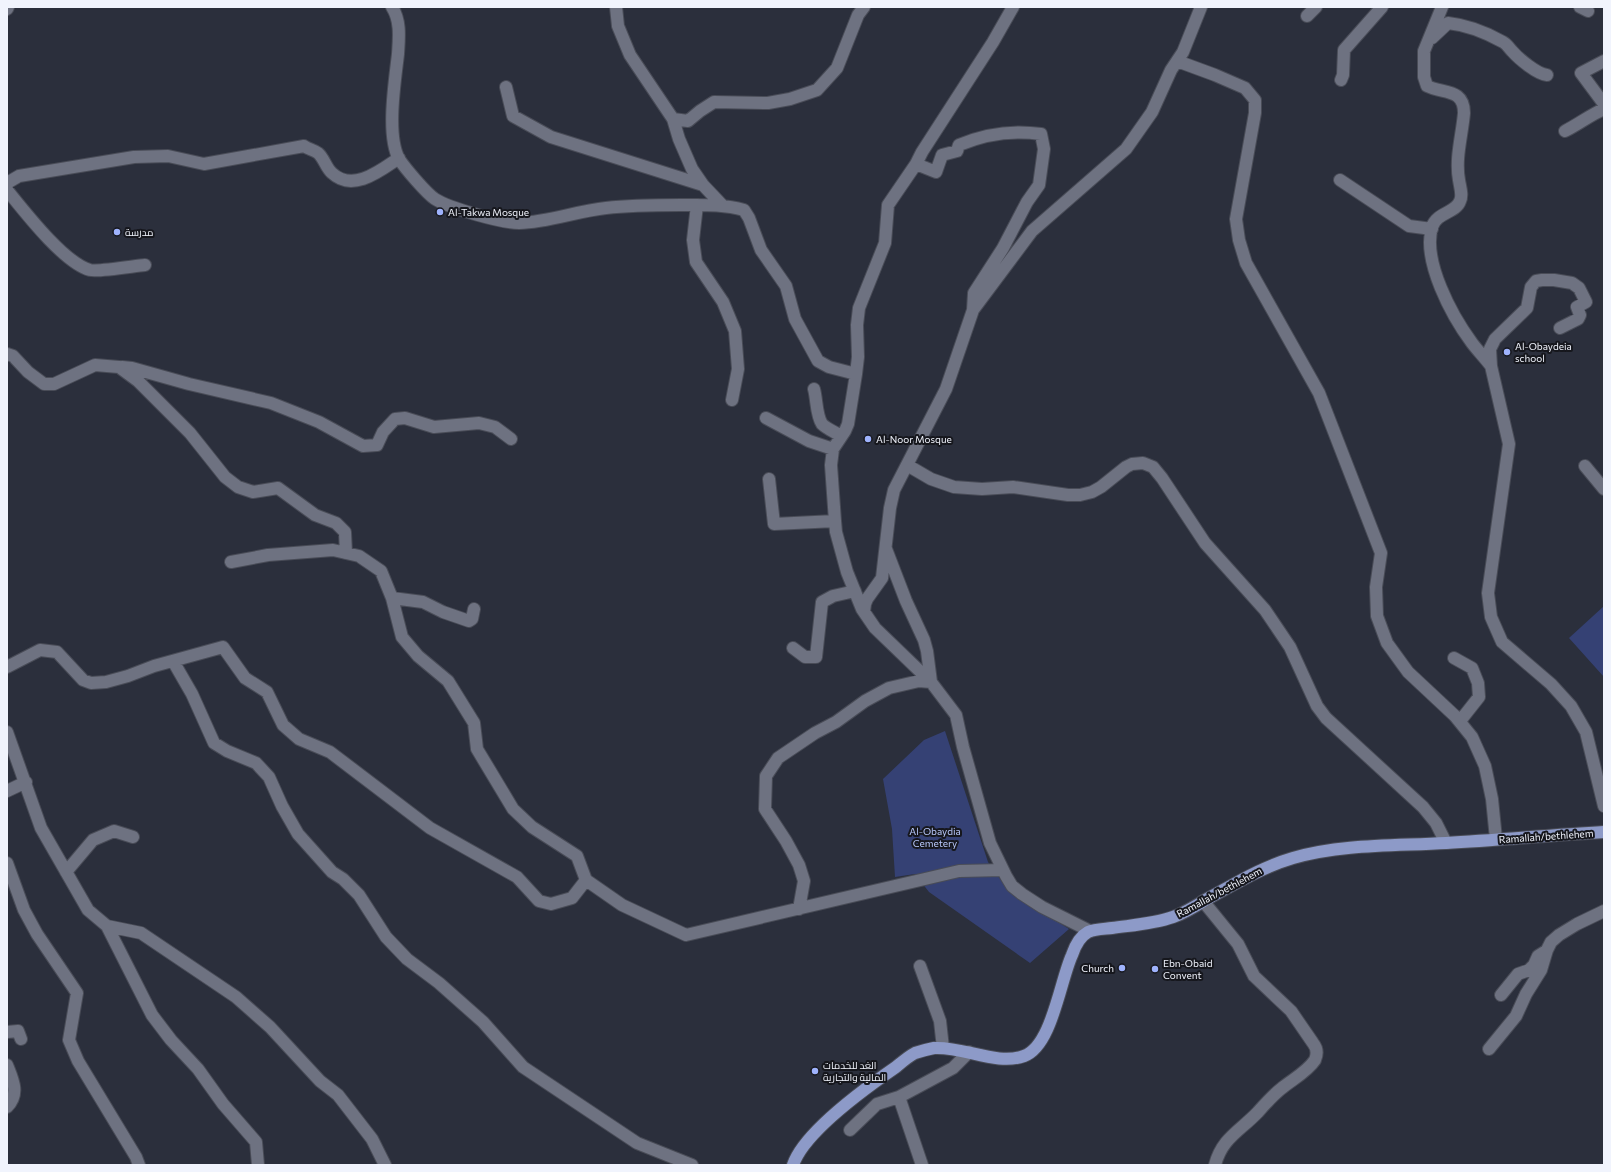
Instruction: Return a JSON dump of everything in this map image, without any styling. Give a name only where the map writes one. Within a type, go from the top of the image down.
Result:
[{"type":"main road","name":"Ramallah/bethlehem","points":[[1090,931],[1153,923],[1176,916],[1261,869],[1294,857],[1329,850],[1604,832]]},
{"type":"main road","points":[[792,1163],[814,1134],[861,1091],[916,1053],[933,1048],[943,1048],[997,1058],[1015,1058],[1032,1052],[1042,1041],[1052,1020],[1065,969],[1074,948],[1081,938],[1090,931]]},
{"type":"street","points":[[392,7],[395,11],[400,33],[392,130],[399,158],[427,193],[437,200],[486,217],[519,223],[559,218],[604,208],[697,204],[722,205],[744,210],[749,218],[761,250],[786,286],[795,318],[818,361],[856,374]]},
{"type":"street","points":[[616,7],[618,26],[630,56],[673,119],[679,139],[692,169],[703,186],[722,205]]},
{"type":"street","points":[[673,119],[688,122],[700,111],[714,102],[768,103],[790,99],[817,90],[837,68],[858,15],[864,7]]},
{"type":"street","points":[[1013,7],[993,42],[922,152],[916,164],[888,205],[885,243],[859,308],[857,325],[858,357],[848,424],[846,431],[833,449],[831,465],[835,520],[836,532],[844,559],[864,612],[876,628],[931,682],[956,715],[963,747],[990,844],[1012,886],[1042,907],[1090,931]]},
{"type":"street","points":[[973,310],[1032,231],[1126,150],[1152,112],[1171,70],[1183,52],[1201,7]]},
{"type":"street","points":[[1341,80],[1343,75],[1342,52],[1382,7]]},
{"type":"street","points":[[1442,7],[1424,51],[1424,82],[1431,88],[1447,91],[1456,95],[1461,100],[1464,109],[1457,167],[1461,192],[1460,202],[1438,218],[1432,229],[1432,264],[1440,288],[1471,342],[1491,366]]},
{"type":"street","points":[[1428,40],[1448,23],[1464,25],[1505,43],[1526,63],[1542,75],[1547,75]]},
{"type":"street","points":[[1177,61],[1245,88],[1255,100],[1255,113],[1236,220],[1239,240],[1246,263],[1319,393],[1381,553],[1376,588],[1377,616],[1387,643],[1408,672],[1460,721],[1472,737],[1485,766],[1492,799],[1496,839]]},
{"type":"street","points":[[1604,61],[1581,73],[1604,104]]},
{"type":"street","points":[[506,87],[513,116],[551,137],[703,186]]},
{"type":"street","points":[[1565,131],[1604,109]]},
{"type":"street","points":[[864,612],[867,599],[882,578],[890,508],[894,490],[946,389],[973,310],[974,294],[1003,248],[1027,202],[1039,185],[1044,149],[1041,134],[1028,132],[998,133],[974,138],[958,145],[957,151],[942,155],[936,172],[916,164]]},
{"type":"street","points":[[7,183],[19,176],[134,157],[168,156],[204,164],[304,146],[318,153],[332,174],[346,181],[355,182],[374,174],[399,158]]},
{"type":"street","points":[[1340,180],[1409,226],[1432,229]]},
{"type":"street","points":[[7,190],[38,227],[75,263],[91,270],[145,265]]},
{"type":"street","points":[[697,204],[693,240],[696,262],[723,302],[735,331],[738,368],[732,400]]},
{"type":"street","points":[[1560,328],[1578,319],[1580,315],[1577,307],[1586,302],[1579,288],[1572,283],[1554,280],[1536,281],[1530,287],[1527,308],[1495,339],[1490,349],[1491,366],[1509,444],[1488,593],[1491,617],[1502,642],[1548,680],[1571,706],[1586,732],[1604,806]]},
{"type":"street","points":[[7,354],[13,356],[28,372],[44,384],[54,384],[95,364],[132,368],[189,384],[271,403],[319,422],[363,446],[376,445],[383,432],[395,419],[405,418],[434,427],[479,423],[495,427],[511,439]]},
{"type":"street","points":[[119,367],[138,381],[190,433],[230,481],[238,487],[254,492],[278,488],[315,515],[336,524],[345,532],[346,553]]},
{"type":"street","points":[[814,389],[817,402],[817,414],[823,424],[841,436]]},
{"type":"street","points":[[766,418],[809,441],[833,449]]},
{"type":"street","points":[[907,466],[937,482],[954,487],[982,489],[1013,487],[1068,496],[1092,492],[1132,464],[1143,463],[1153,467],[1162,478],[1205,543],[1265,610],[1290,647],[1317,706],[1326,718],[1423,807],[1436,823],[1446,843]]},
{"type":"street","points":[[1586,466],[1604,489]]},
{"type":"street","points":[[769,479],[774,524],[835,520]]},
{"type":"street","points":[[886,549],[906,601],[924,640],[928,656],[931,682]]},
{"type":"street","points":[[231,562],[268,555],[333,550],[359,556],[381,571],[392,598],[402,637],[418,656],[448,681],[474,723],[477,749],[513,809],[532,827],[577,856],[586,880],[622,905],[686,935],[959,871],[1003,870]]},
{"type":"street","points":[[793,648],[805,657],[816,657],[822,602],[833,596],[855,591]]},
{"type":"street","points":[[392,598],[423,602],[443,612],[469,621],[472,620],[474,610]]},
{"type":"street","points":[[7,667],[40,650],[57,652],[83,680],[91,683],[106,682],[128,676],[154,666],[223,647],[245,678],[267,692],[283,725],[299,739],[330,752],[430,828],[517,877],[539,901],[551,904],[572,898],[586,880]]},
{"type":"street","points":[[1454,658],[1472,668],[1478,683],[1479,697],[1460,721]]},
{"type":"street","points":[[173,661],[192,694],[214,744],[256,763],[268,777],[298,834],[332,872],[343,879],[359,895],[386,937],[407,959],[439,983],[483,1022],[523,1067],[637,1143],[692,1165]]},
{"type":"street","points":[[799,908],[804,880],[796,859],[765,809],[766,776],[778,758],[815,733],[836,722],[865,701],[889,688],[919,681],[931,682]]},
{"type":"street","points":[[7,732],[26,782],[41,828],[88,910],[107,926],[152,1015],[198,1069],[223,1104],[256,1142],[258,1165]]},
{"type":"street","points":[[7,791],[26,782]]},
{"type":"street","points":[[66,872],[93,840],[114,831],[133,837]]},
{"type":"street","points":[[7,863],[24,910],[37,934],[77,993],[69,1040],[78,1061],[136,1157],[138,1165]]},
{"type":"street","points":[[1204,901],[1238,944],[1254,976],[1291,1011],[1313,1042],[1317,1054],[1314,1060],[1304,1071],[1271,1096],[1258,1112],[1228,1140],[1218,1152],[1215,1165]]},
{"type":"street","points":[[1489,1049],[1516,1016],[1526,994],[1541,970],[1551,942],[1559,935],[1577,924],[1604,911]]},
{"type":"street","points":[[107,926],[141,933],[236,997],[270,1027],[320,1081],[338,1095],[372,1139],[385,1165]]},
{"type":"street","points":[[1501,995],[1518,974],[1529,970],[1534,965],[1538,956],[1547,950]]},
{"type":"street","points":[[920,966],[940,1021],[943,1048]]},
{"type":"street","points":[[7,1032],[18,1031],[21,1039]]},
{"type":"street","points":[[850,1130],[877,1104],[899,1097],[953,1068],[969,1052]]},
{"type":"street","points":[[7,1065],[16,1091],[7,1107]]},
{"type":"street","points":[[899,1097],[922,1165]]},
{"type":"green space","points":[[1604,606],[1604,677],[1569,638]]},
{"type":"green space","name":"Al-Obaydia Cemetery","points":[[945,731],[988,862],[1008,890],[1069,929],[1030,963],[929,892],[915,874],[895,877],[892,829],[883,779],[924,740]]},
{"type":"place","name":"Al-Takwa Mosque","points":[[440,212]]},
{"type":"place","name":"مدرسة","points":[[117,232]]},
{"type":"place","name":"Al-Obaydeia school","points":[[1507,352]]},
{"type":"place","name":"Al-Noor Mosque","points":[[868,439]]},
{"type":"place","name":"Church","points":[[1122,968]]},
{"type":"place","name":"Ebn-Obaid Convent","points":[[1155,969]]},
{"type":"place","name":"الغد للخدمات المالية والتجارية","points":[[815,1071]]}]
